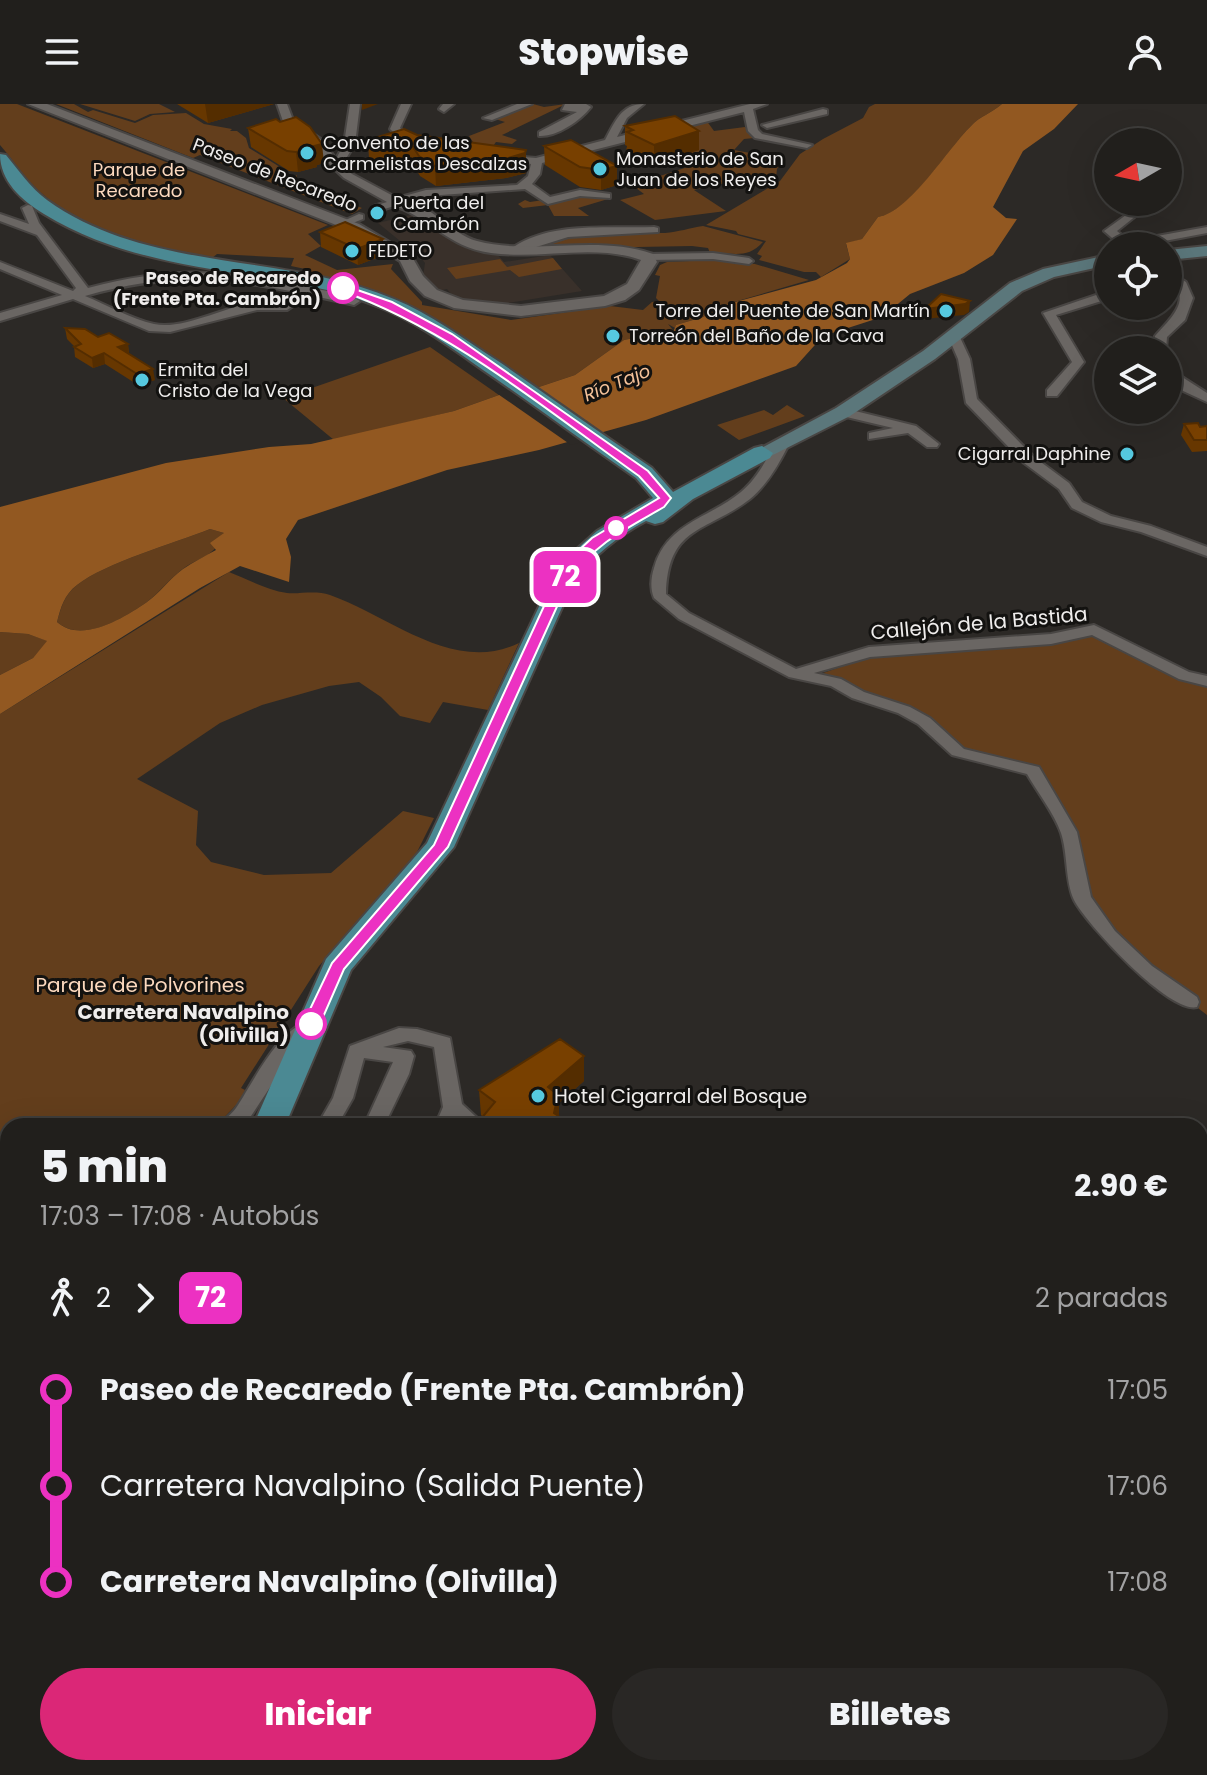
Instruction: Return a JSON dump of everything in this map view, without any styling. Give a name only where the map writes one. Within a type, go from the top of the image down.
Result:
[{"type":"main road","points":[[0,159],[39,203],[96,234],[153,252],[317,281],[361,294],[417,318],[585,447],[636,476],[672,479],[690,486]]},
{"type":"main road","points":[[0,180],[28,208],[70,232],[117,250],[183,266],[300,286],[354,301],[403,322],[466,356],[636,476],[648,489],[661,491]]},
{"type":"main road","points":[[1182,254],[1207,251]]},
{"type":"main road","points":[[603,522],[634,503],[661,491],[690,486],[843,412],[954,336],[1002,296],[1030,280],[1094,262]]},
{"type":"main road","points":[[255,1118],[311,1026],[337,966],[440,847],[575,551],[632,493],[636,476]]},
{"type":"main road","points":[[562,580],[607,541],[651,519],[690,486]]},
{"type":"main road","points":[[562,580],[582,553],[596,541],[660,505],[665,498],[661,491]]},
{"type":"street","name":"Paseo de Recaredo","points":[[35,104],[364,215],[406,258],[416,278],[431,293],[477,308],[540,310],[619,297],[633,287],[644,273],[648,257]]},
{"type":"street","points":[[282,104],[288,122],[318,142],[336,165],[359,182],[407,205],[471,244],[514,251],[623,249],[648,257],[713,256],[749,261]]},
{"type":"street","points":[[336,165],[349,153],[350,120],[355,104]]},
{"type":"street","points":[[406,104],[395,129],[408,143],[423,149]]},
{"type":"street","points":[[488,118],[527,104]]},
{"type":"street","points":[[543,134],[578,117],[586,107],[566,108],[571,104]]},
{"type":"street","points":[[609,143],[623,116],[639,104]]},
{"type":"street","points":[[494,156],[536,161],[761,104]]},
{"type":"street","points":[[748,108],[753,131],[759,136],[807,145]]},
{"type":"street","points":[[767,125],[823,112]]},
{"type":"street","points":[[364,215],[426,193],[493,191],[526,185],[533,177],[536,161]]},
{"type":"street","points":[[526,185],[548,201],[580,193],[606,196]]},
{"type":"street","points":[[28,208],[82,288],[76,295]]},
{"type":"street","points":[[1111,232],[1129,216]]},
{"type":"street","points":[[0,217],[42,233]]},
{"type":"street","points":[[514,251],[542,237],[562,232],[654,230]]},
{"type":"street","points":[[1182,234],[1207,230]]},
{"type":"street","points":[[0,265],[76,295],[130,321],[162,329],[180,328],[266,305],[287,306]]},
{"type":"street","points":[[0,319],[76,295],[152,278],[212,275],[354,301]]},
{"type":"street","points":[[1182,284],[1187,298],[1182,312]]},
{"type":"street","points":[[1052,393],[1078,362],[1049,313],[1094,299]]},
{"type":"street","points":[[1161,336],[1179,320]]},
{"type":"street","points":[[954,336],[964,359],[971,400],[1029,460],[1064,486],[1077,505],[1106,519],[1146,529],[1207,552]]},
{"type":"street","points":[[1182,384],[1207,398]]},
{"type":"street","points":[[843,412],[911,429],[932,444]]},
{"type":"street","points":[[874,436],[911,429]]},
{"type":"street","points":[[772,448],[775,460],[744,497],[684,530],[670,545],[657,573],[659,595],[684,616],[794,674],[836,682],[858,695],[904,710],[924,721],[958,752],[1033,771],[1069,832],[1082,898],[1109,935],[1146,970],[1190,1002]]},
{"type":"street","name":"Callejón de la Bastida","points":[[794,674],[869,652],[1051,639],[1094,630],[1184,676],[1207,681]]},
{"type":"street","points":[[332,1118],[343,1098],[357,1051],[389,1036],[409,1032],[443,1043],[449,1117]]},
{"type":"street","points":[[357,1051],[404,1056],[378,1118]]},
{"type":"shaded area","points":[[419,213],[466,248],[496,253],[504,262],[550,255],[582,291],[495,305],[451,298],[447,289],[437,291],[423,276],[425,263],[421,258],[378,223]]},
{"type":"green space","name":"Parque de Recaredo","points":[[0,104],[17,104],[328,225],[308,234],[321,246],[305,255],[337,270],[393,264],[391,269],[422,305],[511,320],[610,306],[643,310],[652,302],[659,301],[656,298],[660,276],[655,275],[660,265],[667,262],[713,260],[755,264],[809,280],[724,305],[675,328],[668,324],[673,330],[624,340],[575,375],[536,388],[414,309],[382,295],[308,276],[310,270],[291,266],[294,258],[217,254],[212,258],[143,243],[79,218],[40,192],[0,145]]},
{"type":"green space","points":[[56,104],[74,104],[88,112],[93,110],[135,123],[153,115],[186,113],[204,124],[237,131],[246,138],[249,148],[288,172],[274,180],[280,183],[297,175],[296,183],[302,183],[340,203],[347,202],[362,208],[352,214],[200,155],[193,158]]},
{"type":"green space","points":[[80,104],[159,104],[175,112],[150,114],[135,121]]},
{"type":"green space","points":[[533,104],[544,107],[566,104],[502,135],[517,140],[512,144],[496,142],[493,146],[475,145],[469,136],[505,122],[495,119]]},
{"type":"green space","points":[[875,104],[1002,104],[971,126],[903,204],[891,213],[878,217],[862,239],[846,244],[850,259],[821,277],[816,272],[804,272],[759,260],[762,256],[757,254],[766,241],[706,225],[780,181],[800,154],[863,118],[869,107]]},
{"type":"green space","points":[[706,120],[714,131],[745,127],[754,138],[744,139],[734,150],[784,159],[777,169],[776,178],[694,190],[726,211],[655,220],[620,200],[644,194],[632,185],[700,163],[684,156],[698,149],[659,132]]},
{"type":"green space","points":[[582,194],[608,199],[578,208],[589,216],[554,216],[548,205],[523,208],[518,204],[525,200],[530,202]]},
{"type":"green space","points":[[703,226],[763,242],[751,251],[739,254],[710,253],[708,248],[692,246],[527,249],[543,241],[577,233],[665,233]]},
{"type":"green space","points":[[553,258],[562,269],[519,277],[510,270],[456,279],[447,268],[500,259],[507,267]]},
{"type":"green space","points":[[430,347],[499,395],[454,411],[334,440],[283,398]]},
{"type":"green space","points":[[787,405],[805,416],[739,440],[717,425],[764,410],[773,415]]},
{"type":"green space","points":[[210,529],[224,533],[212,551],[184,568],[147,602],[127,615],[90,630],[67,628],[57,622],[69,593],[89,577],[122,561]]},
{"type":"green space","name":"Parque de Polvorines","points":[[229,572],[280,592],[330,595],[446,647],[470,652],[495,651],[519,643],[488,710],[443,702],[430,723],[400,716],[381,697],[359,682],[329,686],[262,705],[220,723],[137,779],[198,811],[196,845],[211,862],[264,875],[331,873],[403,811],[434,818],[410,866],[319,966],[241,1088],[245,1090],[239,1102],[224,1118],[0,1118],[0,714]]},
{"type":"green space","points":[[0,632],[28,634],[48,641],[33,658],[0,675]]},
{"type":"green space","points":[[1095,634],[1170,674],[1207,686],[1207,1015],[1147,969],[1084,897],[1071,832],[1033,771],[972,757],[924,721],[822,678],[823,673],[870,657],[1052,645]]},
{"type":"water","name":"Río Tajo","points":[[1002,104],[1078,104],[1054,129],[1023,151],[993,207],[1006,218],[1017,219],[993,255],[964,273],[910,294],[882,317],[823,336],[796,366],[646,420],[539,450],[447,470],[298,520],[286,539],[291,557],[289,582],[240,566],[0,714],[0,675],[33,658],[47,641],[28,634],[0,632],[0,507],[166,463],[269,447],[311,444],[454,411],[499,395],[536,388],[575,375],[624,340],[674,330],[676,325],[703,317],[724,305],[816,280],[847,263],[850,259],[846,243],[862,239],[878,217],[903,204],[971,126]],"holes":[[[210,529],[224,533],[210,543],[216,550],[183,569],[152,598],[127,615],[90,630],[67,628],[57,622],[69,593],[89,577],[122,561]]]},
{"type":"pier","points":[[531,385],[603,436],[571,445],[495,392]]},
{"type":"building","points":[[675,116],[699,131],[654,145],[627,132],[633,130],[625,126]]},
{"type":"building","points":[[296,117],[310,127],[322,144],[296,152],[287,151],[248,128],[276,119],[280,122]]},
{"type":"building","points":[[404,129],[417,135],[526,150],[505,159],[435,166],[419,156],[413,147],[368,140]]},
{"type":"building","points":[[571,140],[617,166],[601,170],[580,167],[544,146]]},
{"type":"building","points":[[345,222],[383,239],[357,249],[320,232]]},
{"type":"building","points":[[941,294],[970,301],[925,309]]},
{"type":"building","points":[[65,328],[85,329],[98,337],[109,333],[128,344],[118,347],[153,369],[137,374],[104,353],[92,358],[74,347],[81,344]]},
{"type":"building","points":[[1198,423],[1200,427],[1207,426],[1207,440],[1194,440],[1184,424]]},
{"type":"building","points":[[560,1039],[584,1056],[548,1087],[558,1095],[554,1113],[561,1118],[482,1118],[495,1102],[479,1090]]},
{"type":"bus line","name":"72","points":[[311,1024],[337,966],[440,847],[562,580],[582,553],[596,541],[660,505],[665,498],[644,473],[449,337],[389,304],[343,288]]},
{"type":"place","name":"Convento de las Carmelistas Descalzas","points":[[307,153]]},
{"type":"place","name":"Monasterio de San Juan de los Reyes","points":[[600,169]]},
{"type":"place","name":"Puerta del Cambrón","points":[[377,213]]},
{"type":"place","name":"FEDETO","points":[[352,251]]},
{"type":"place","name":"Paseo de Recaredo (Frente Pta. Cambrón)","points":[[343,288]]},
{"type":"place","name":"Torre del Puente de San Martín","points":[[946,311]]},
{"type":"place","name":"Torreón del Baño de la Cava","points":[[613,336]]},
{"type":"place","name":"Ermita del Cristo de la Vega","points":[[142,380]]},
{"type":"place","name":"Cigarral Daphine","points":[[1127,454]]},
{"type":"place","name":"Carretera Navalpino (Olivilla)","points":[[311,1024]]},
{"type":"place","name":"Hotel Cigarral del Bosque","points":[[538,1096]]}]
